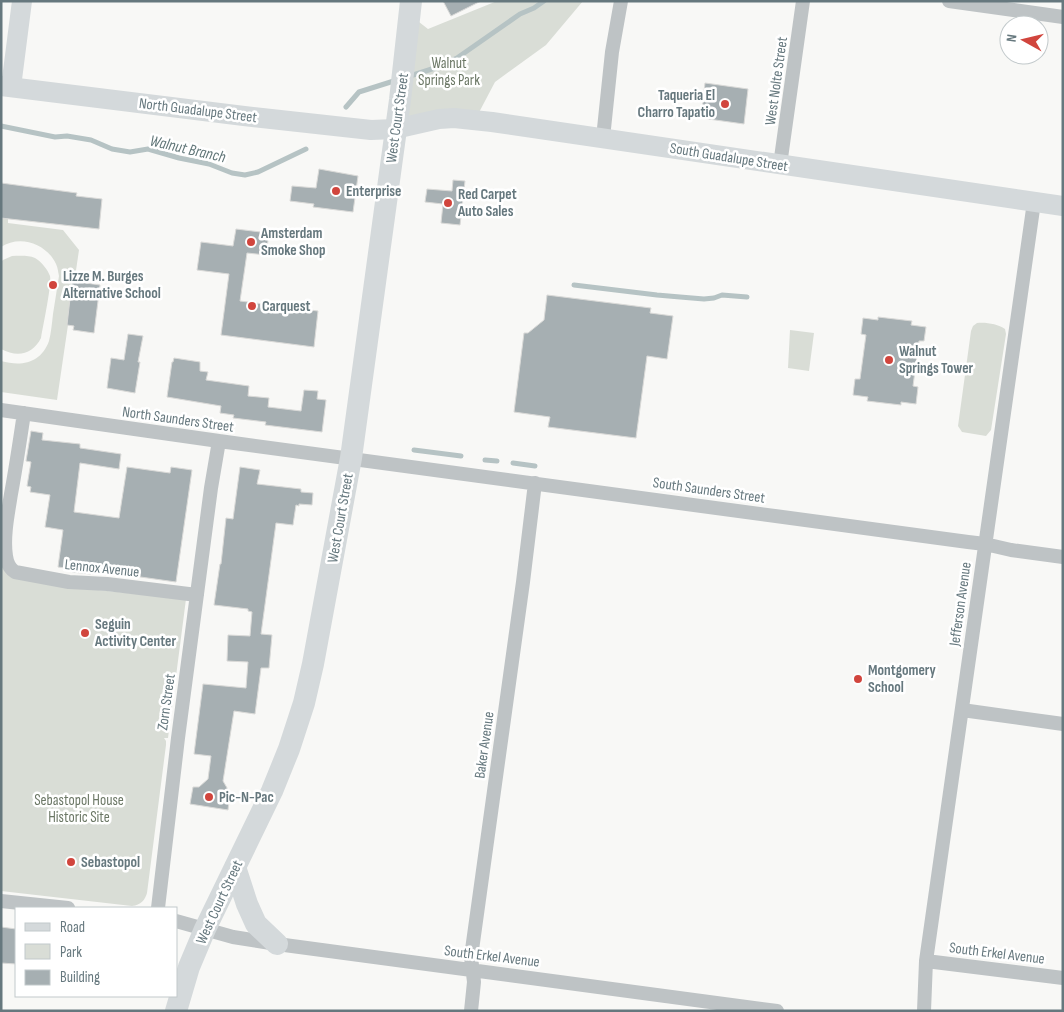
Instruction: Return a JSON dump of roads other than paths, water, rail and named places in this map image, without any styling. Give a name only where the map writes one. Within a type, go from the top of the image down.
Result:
[{"type":"main road","name":"West Court Street","points":[[176,1011],[189,967],[204,929],[272,791],[289,749],[304,703],[319,635],[351,458],[400,100],[410,8]]},
{"type":"main road","points":[[235,867],[247,904],[256,924],[277,944]]},
{"type":"street","points":[[6,86],[22,1]]},
{"type":"street","points":[[603,138],[612,52],[621,1]]},
{"type":"street","name":"West Nolte Street","points":[[780,165],[803,1]]},
{"type":"street","points":[[949,1],[1063,17]]},
{"type":"street","name":"North Guadalupe Street","points":[[6,86],[274,120],[371,130],[395,129]]},
{"type":"street","name":"South Guadalupe Street","points":[[395,129],[439,119],[454,118],[492,122],[1063,206]]},
{"type":"street","name":"Jefferson Avenue","points":[[924,1011],[926,961],[1034,202]]},
{"type":"street","name":"North Saunders Street","points":[[1,410],[351,458]]},
{"type":"street","name":"Lennox Avenue","points":[[24,413],[6,528],[5,555],[10,569],[15,572],[60,581],[107,584],[197,595]]},
{"type":"street","name":"Zorn Street","points":[[158,907],[178,738],[219,441]]},
{"type":"street","name":"South Saunders Street","points":[[351,458],[985,544],[1011,550],[1063,557]]},
{"type":"street","name":"Baker Avenue","points":[[471,1011],[474,986],[471,957],[535,483]]},
{"type":"street","points":[[962,710],[1063,724]]},
{"type":"street","points":[[1,901],[58,907]]},
{"type":"street","name":"South Erkel Avenue","points":[[178,922],[233,937],[277,944],[777,1011]]},
{"type":"street","name":"South Erkel Avenue","points":[[926,961],[1063,978]]},
{"type":"waterway","name":"Walnut Branch","points":[[410,76],[438,67],[457,58],[520,14],[544,1]]},
{"type":"waterway","name":"Walnut Branch","points":[[346,107],[359,92],[397,80]]},
{"type":"waterway","name":"Walnut Branch","points":[[1,126],[55,137],[67,136],[91,140],[112,149],[130,152],[148,149],[245,175],[258,172],[306,149]]},
{"type":"waterway","points":[[574,285],[704,299],[722,295],[747,297]]},
{"type":"waterway","points":[[414,450],[461,456]]},
{"type":"waterway","points":[[485,460],[497,461]]},
{"type":"waterway","points":[[513,463],[535,466]]},
{"type":"place","name":"Taqueria El Charro Tapatio","points":[[725,104]]},
{"type":"place","name":"Enterprise","points":[[336,191]]},
{"type":"place","name":"Red Carpet Auto Sales","points":[[448,203]]},
{"type":"place","name":"Amsterdam Smoke Shop","points":[[251,242]]},
{"type":"place","name":"Lizze M. Burges Alternative School","points":[[53,285]]},
{"type":"place","name":"Carquest","points":[[252,306]]},
{"type":"place","name":"Walnut Springs Tower","points":[[889,360]]},
{"type":"place","name":"Seguin Activity Center","points":[[85,633]]},
{"type":"place","name":"Montgomery School","points":[[858,679]]},
{"type":"place","name":"Pic-N-Pac","points":[[209,797]]},
{"type":"place","name":"Sebastopol","points":[[71,862]]},
{"type":"park label","name":"Walnut Springs Park","points":[[449,72]]},
{"type":"park label","name":"Sebastopol House Historic Site","points":[[79,808]]}]
